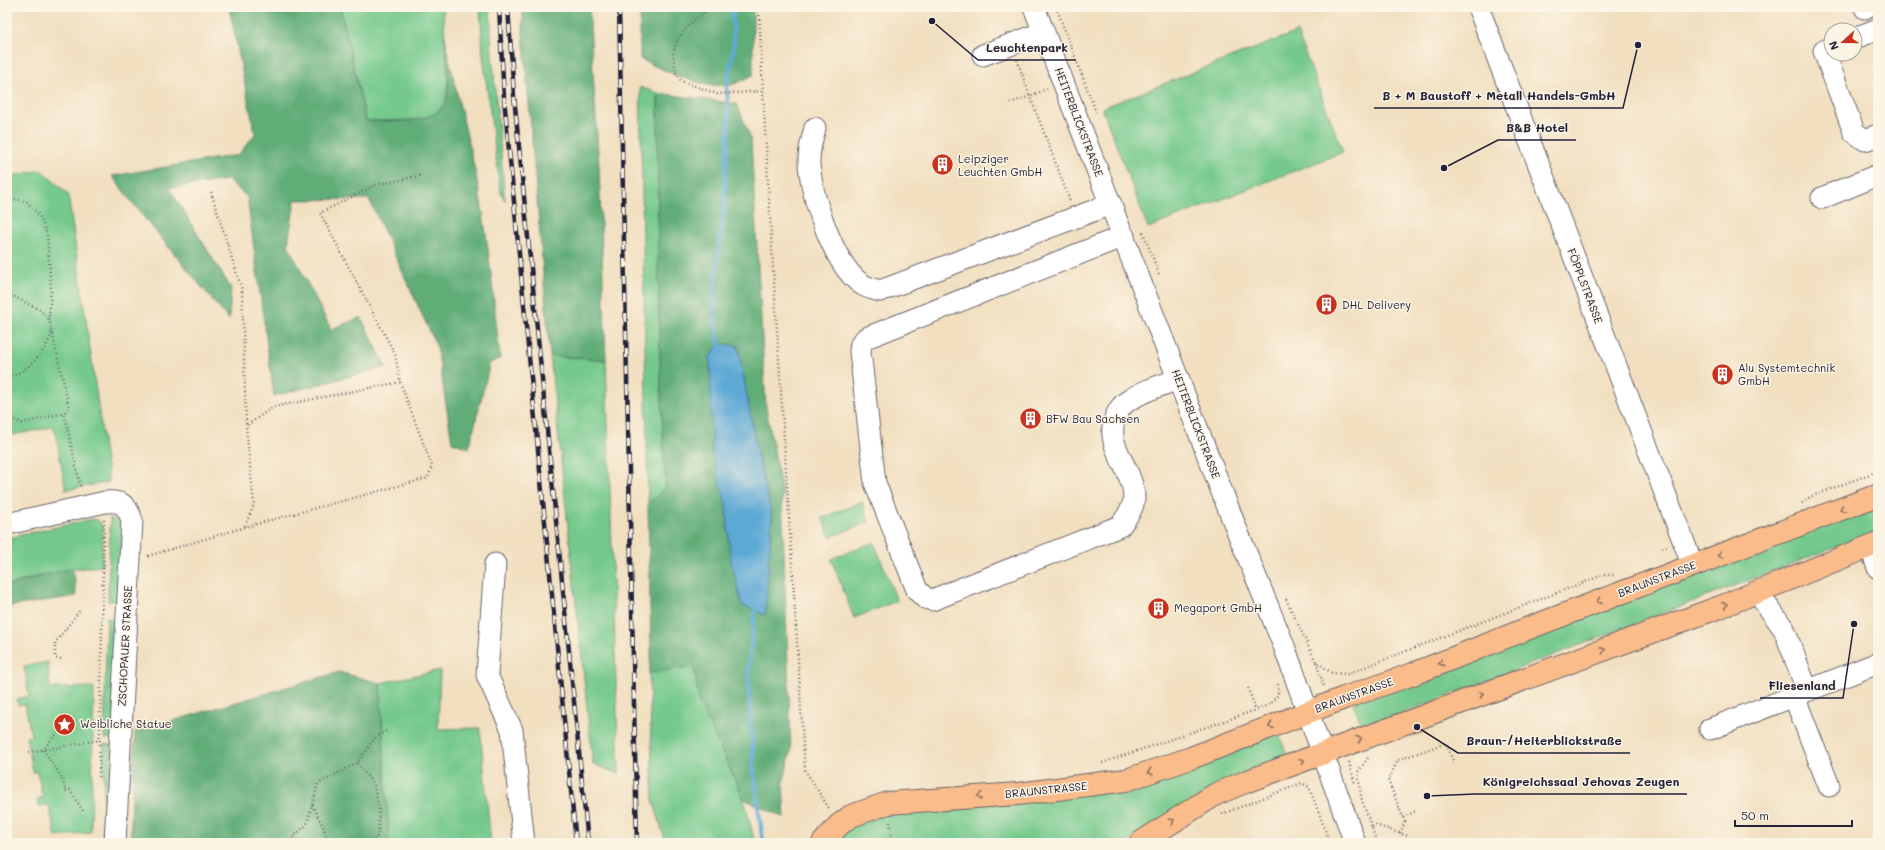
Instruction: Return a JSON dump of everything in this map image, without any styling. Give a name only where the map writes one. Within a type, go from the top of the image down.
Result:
[{"type":"main road","name":"BRAUNSTRASSE","points":[[823,843],[839,825],[851,816],[888,803],[1018,794],[1119,782],[1191,758],[1878,495]]},
{"type":"main road","points":[[1140,843],[1216,794],[1322,753],[1758,592],[1874,544]]},
{"type":"street","name":"HEITERBLICKSTRASSE","points":[[1034,7],[1111,204],[1132,231],[1179,379],[1236,528],[1284,646],[1355,843]]},
{"type":"street","name":"FÖPPLSTRASSE","points":[[1478,7],[1692,566]]},
{"type":"street","points":[[1863,35],[1878,29]]},
{"type":"street","points":[[983,55],[1044,32]]},
{"type":"street","points":[[1828,62],[1854,132],[1865,140],[1878,135]]},
{"type":"street","points":[[815,128],[809,149],[810,173],[826,232],[850,272],[863,285],[880,291],[1111,204]]},
{"type":"street","points":[[1822,198],[1878,175]]},
{"type":"street","points":[[1132,231],[866,338],[861,344],[860,351],[875,483],[917,590],[925,598],[932,600],[1120,526],[1130,514],[1134,499],[1131,481],[1113,439],[1113,423],[1119,408],[1128,401],[1179,379]]},
{"type":"street","points":[[7,524],[111,502]]},
{"type":"street","name":"ZSCHOPAUER STRASSE","points":[[111,502],[128,509],[132,520],[115,843]]},
{"type":"street","points":[[1874,544],[1878,568]]},
{"type":"street","points":[[495,564],[487,675],[512,730],[524,843]]},
{"type":"street","points":[[1758,592],[1784,629],[1800,693],[1829,786]]},
{"type":"street","points":[[1710,729],[1878,663]]},
{"type":"path","points":[[710,7],[687,26],[678,39],[673,54],[676,73],[681,81],[717,94],[763,91]]},
{"type":"path","points":[[759,7],[805,770],[826,804]]},
{"type":"path","points":[[1056,7],[1097,114]]},
{"type":"path","points":[[1011,44],[1076,218]]},
{"type":"path","points":[[1010,104],[1050,88]]},
{"type":"path","points":[[130,560],[145,558],[245,527],[428,478],[432,466],[400,382],[395,354],[320,213],[375,185],[422,175]]},
{"type":"path","points":[[211,192],[242,290],[246,426],[254,505],[245,527]]},
{"type":"path","points":[[7,197],[27,202],[39,215],[47,234],[51,288],[49,319],[69,407],[64,413],[22,423],[7,417]]},
{"type":"path","points":[[1132,231],[1160,276]]},
{"type":"path","points":[[7,294],[40,310],[49,319]]},
{"type":"path","points":[[7,377],[22,372],[39,356],[49,342],[52,332]]},
{"type":"path","points":[[246,426],[273,407],[400,382]]},
{"type":"path","points":[[64,413],[82,495]]},
{"type":"path","points":[[1810,496],[1878,471]]},
{"type":"path","points":[[99,779],[111,502]]},
{"type":"path","points":[[1284,594],[1316,662],[1332,673],[1347,674],[1603,575]]},
{"type":"path","points":[[61,659],[55,658],[55,643],[80,610]]},
{"type":"path","points":[[1248,688],[1256,710]]},
{"type":"path","points":[[1098,764],[1256,710],[1270,704],[1278,695]]},
{"type":"path","points":[[43,750],[61,728],[61,720],[65,718],[69,719],[70,727],[64,730],[61,728]]},
{"type":"path","points":[[287,843],[307,824],[318,784],[357,763],[375,738],[388,730]]},
{"type":"path","points":[[29,752],[100,740],[120,742]]},
{"type":"path","points":[[1400,833],[1405,822],[1388,780],[1398,760],[1446,743],[1455,766]]},
{"type":"path","points":[[43,750],[63,779],[65,791],[70,790],[83,810]]},
{"type":"path","points":[[1374,755],[1368,758],[1358,772],[1361,797],[1377,843]]},
{"type":"path","points":[[357,763],[374,785],[379,810],[378,835],[372,843]]},
{"type":"path","points":[[1215,816],[1302,783],[1309,787],[1330,843]]},
{"type":"path","points":[[7,790],[11,789]]},
{"type":"path","points":[[312,805],[324,828],[327,843]]},
{"type":"path","points":[[831,812],[837,808]]},
{"type":"path","points":[[1403,817],[1416,811]]},
{"type":"path","points":[[890,818],[892,843]]},
{"type":"path","points":[[1372,827],[1376,825],[1408,836],[1410,843]]},
{"type":"path","points":[[1415,843],[1427,839]]},
{"type":"green space","points":[[229,7],[340,7],[366,121],[410,120],[432,115],[441,109],[446,101],[449,87],[445,37],[454,83],[471,151],[484,220],[500,359],[490,363],[469,448],[452,442],[437,347],[369,199],[295,200],[288,245],[331,329],[361,317],[386,367],[274,396],[247,197],[228,180],[169,188],[231,288],[229,320],[138,210],[112,176],[238,155],[255,134]]},
{"type":"green space","points":[[340,7],[443,7],[448,82],[446,102],[437,113],[418,120],[366,121]]},
{"type":"green space","points":[[480,7],[490,7],[492,53],[505,201],[500,190],[483,56]]},
{"type":"green space","points":[[523,7],[589,7],[599,168],[606,360],[550,356],[523,33]]},
{"type":"green space","points":[[640,7],[753,7],[753,75],[734,84],[711,85],[686,79],[640,59]]},
{"type":"green space","points":[[1297,32],[1343,152],[1148,228],[1102,108]]},
{"type":"green space","points":[[640,87],[658,93],[660,340],[666,487],[648,504]]},
{"type":"green space","points":[[658,93],[737,104],[751,139],[766,408],[782,493],[791,751],[783,784],[785,818],[744,799],[699,702],[694,666],[649,673],[651,656],[648,504],[666,487],[660,340]],"holes":[[[719,344],[738,346],[758,457],[772,517],[764,615],[742,605],[731,561],[726,505],[720,481],[712,401],[710,357]]]},
{"type":"green space","points":[[41,170],[68,194],[109,482],[66,490],[54,427],[7,436],[7,177]]},
{"type":"green space","points":[[550,356],[606,360],[619,774],[593,764]]},
{"type":"green space","points":[[862,502],[869,522],[830,537],[822,518]]},
{"type":"green space","points":[[1878,503],[1878,531],[1363,728],[1353,703]]},
{"type":"green space","points":[[110,518],[118,521],[122,532],[119,599],[108,602]]},
{"type":"green space","points":[[93,519],[100,522],[103,529],[102,566],[54,573],[7,586],[7,538]]},
{"type":"green space","points":[[874,542],[897,601],[854,618],[831,559]]},
{"type":"green space","points":[[71,568],[75,580],[76,596],[7,607],[7,586]]},
{"type":"green space","points":[[107,618],[118,622],[113,738],[104,739]]},
{"type":"green space","points":[[48,662],[50,688],[94,687],[91,832],[56,837],[49,805],[38,806],[37,799],[43,797],[37,772],[33,772],[26,737],[31,736],[25,704],[18,705],[17,699],[29,696],[24,666]]},
{"type":"green space","points":[[694,666],[699,702],[744,799],[755,843],[666,843],[653,800],[649,673]]},
{"type":"green space","points":[[440,670],[438,729],[480,728],[491,843],[389,843],[380,683]]},
{"type":"green space","points":[[339,672],[380,683],[389,843],[130,843],[135,732]]},
{"type":"green space","points":[[1278,732],[1288,757],[1191,801],[1126,843],[832,843],[848,827],[877,814],[1041,800]]},
{"type":"green space","points":[[104,744],[112,745],[107,843],[103,843]]},
{"type":"water","points":[[719,344],[738,346],[758,457],[772,517],[765,615],[742,605],[731,561],[726,505],[712,455],[710,357]]},
{"type":"waterway","points":[[719,344],[714,319],[715,281],[723,216],[729,124],[727,87],[734,45],[732,7]]},
{"type":"waterway","points":[[755,611],[748,673],[754,773],[763,843]]},
{"type":"railway","points":[[499,7],[504,98],[576,843]]},
{"type":"railway","points":[[508,7],[514,96],[588,843]]},
{"type":"railway","points":[[619,7],[637,843]]},
{"type":"place","name":"Leuchtenpark","points":[[932,21]]},
{"type":"place","name":"B + M Baustoff + Metall Handels-GmbH","points":[[1638,45]]},
{"type":"place","name":"Leipziger Leuchten GmbH","points":[[942,165]]},
{"type":"place","name":"B&B Hotel","points":[[1444,168]]},
{"type":"place","name":"DHL Delivery","points":[[1327,305]]},
{"type":"place","name":"Alu Systemtechnik GmbH","points":[[1722,374]]},
{"type":"place","name":"BFW Bau Sachsen","points":[[1030,419]]},
{"type":"place","name":"Megaport GmbH","points":[[1159,608]]},
{"type":"place","name":"Fliesenland","points":[[1854,624]]},
{"type":"place","name":"Weibliche Statue","points":[[65,724]]},
{"type":"place","name":"Braun-/Heiterblickstraße","points":[[1417,727]]},
{"type":"place","name":"Königreichssaal Jehovas Zeugen","points":[[1427,796]]}]
